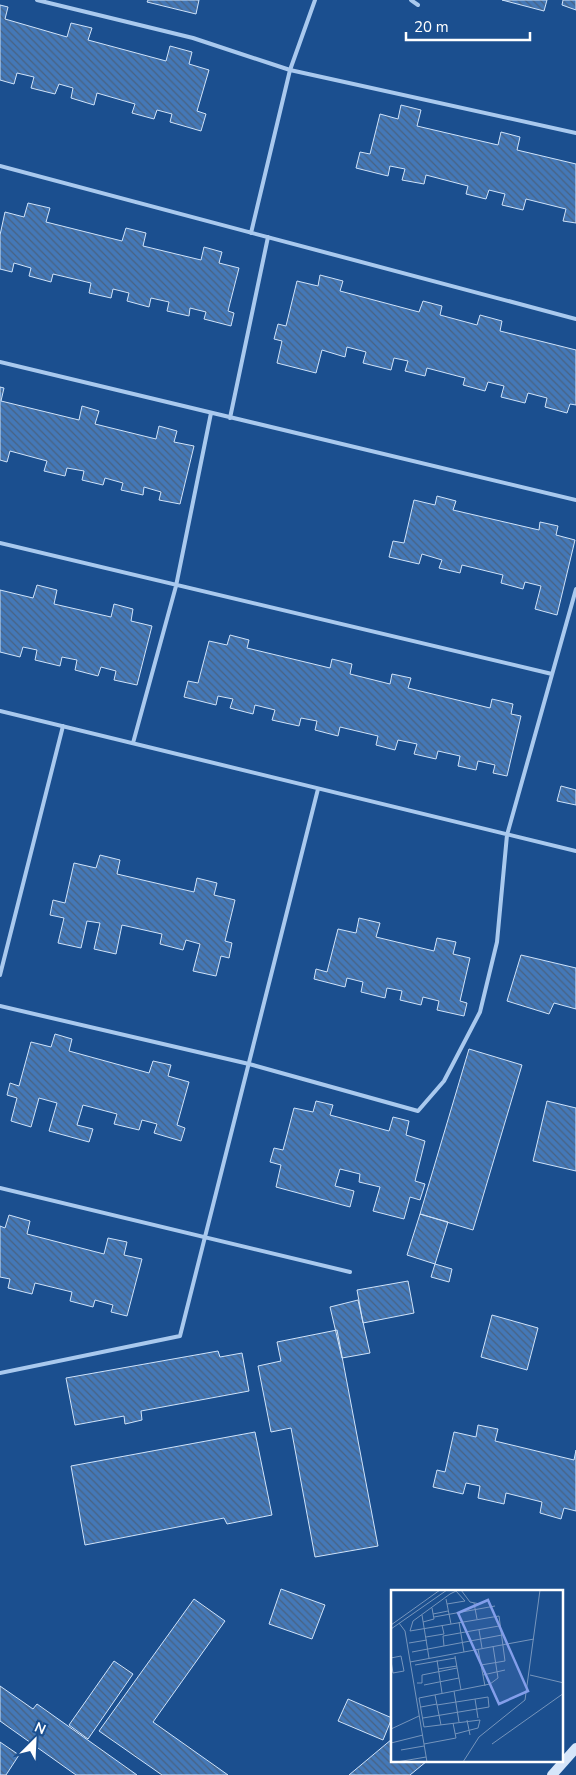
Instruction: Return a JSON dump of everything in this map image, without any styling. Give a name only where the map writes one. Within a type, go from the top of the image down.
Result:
[{"type":"street","points":[[564,1762],[576,1748]]},
{"type":"street","points":[[552,1775],[564,1762]]},
{"type":"lane","points":[[36,0],[193,38],[290,70],[576,133]]},
{"type":"lane","points":[[251,233],[290,70],[316,0]]},
{"type":"lane","points":[[411,0],[418,5]]},
{"type":"lane","points":[[0,166],[576,319]]},
{"type":"lane","points":[[230,418],[268,237]]},
{"type":"lane","points":[[0,362],[576,500]]},
{"type":"lane","points":[[133,743],[176,586],[211,413]]},
{"type":"lane","points":[[0,544],[552,674]]},
{"type":"lane","points":[[0,1006],[249,1064],[418,1111],[444,1082],[480,1012],[497,942],[507,835],[576,589]]},
{"type":"lane","points":[[0,711],[576,851]]},
{"type":"lane","points":[[0,974],[63,726]]},
{"type":"lane","points":[[0,1373],[180,1336],[318,789]]},
{"type":"lane","points":[[0,1188],[350,1272]]},
{"type":"building","points":[[148,0],[199,0],[196,14],[147,2]]},
{"type":"building","points":[[502,0],[547,0],[544,11]]},
{"type":"building","points":[[563,0],[576,0],[576,10],[562,5]]},
{"type":"building","points":[[0,5],[8,7],[5,19],[67,37],[71,23],[92,28],[88,40],[166,61],[170,46],[192,52],[189,64],[209,70],[197,111],[206,114],[201,131],[170,122],[172,114],[157,110],[154,119],[132,113],[135,104],[97,93],[94,105],[71,98],[73,88],[59,84],[55,94],[31,88],[34,77],[17,73],[14,84],[0,80]]},
{"type":"building","points":[[401,105],[421,110],[417,126],[498,145],[501,132],[520,137],[517,150],[576,164],[576,223],[563,221],[566,209],[526,199],[523,210],[502,205],[505,194],[489,190],[486,199],[466,194],[468,186],[426,175],[424,184],[402,180],[405,169],[390,166],[388,176],[356,168],[360,152],[370,154],[380,114],[398,119]]},
{"type":"building","points":[[28,203],[50,208],[46,222],[122,241],[126,228],[146,233],[143,246],[201,260],[204,247],[222,252],[219,263],[239,268],[228,311],[234,313],[231,326],[204,319],[206,312],[190,308],[189,316],[167,311],[169,302],[151,298],[149,307],[127,301],[129,293],[113,289],[111,298],[89,293],[91,283],[53,274],[51,282],[29,276],[31,268],[14,263],[12,272],[0,269],[0,235],[5,212],[24,217]]},
{"type":"building","points":[[320,275],[343,281],[340,291],[419,312],[423,301],[442,306],[440,315],[477,325],[480,315],[502,321],[500,331],[576,350],[576,405],[570,404],[567,413],[545,407],[547,398],[528,393],[525,403],[501,397],[504,386],[488,382],[485,391],[463,385],[465,378],[427,368],[425,376],[405,371],[408,361],[394,358],[391,370],[363,363],[366,352],[347,347],[345,357],[322,350],[316,373],[277,363],[282,341],[274,339],[278,324],[286,326],[297,281],[318,286]]},
{"type":"building","points":[[0,387],[4,388],[1,401],[79,420],[82,406],[99,411],[95,424],[156,439],[159,426],[177,431],[174,442],[194,446],[180,504],[159,500],[161,492],[144,487],[143,495],[121,490],[123,483],[105,478],[103,485],[82,480],[84,471],[67,468],[65,476],[44,471],[47,461],[10,451],[7,462],[0,460]]},
{"type":"building","points":[[437,496],[456,501],[453,510],[539,530],[540,522],[558,526],[556,535],[575,540],[557,615],[535,609],[541,586],[525,582],[523,589],[501,583],[503,575],[462,565],[460,573],[439,568],[442,560],[422,554],[419,564],[389,557],[393,541],[404,543],[414,500],[435,505]]},
{"type":"building","points":[[37,585],[57,590],[54,604],[111,617],[114,604],[133,609],[131,621],[152,626],[137,685],[114,680],[116,671],[101,667],[98,676],[75,670],[77,660],[62,657],[60,666],[35,660],[37,650],[23,647],[20,657],[0,652],[0,590],[33,598]]},
{"type":"building","points":[[230,635],[249,640],[247,648],[330,668],[332,659],[352,664],[350,674],[390,684],[392,674],[411,678],[408,688],[490,708],[492,699],[513,704],[511,714],[521,716],[507,776],[493,773],[495,765],[478,761],[476,770],[458,766],[460,756],[438,751],[436,759],[414,754],[417,744],[398,740],[395,750],[376,745],[378,736],[340,727],[338,736],[315,730],[317,721],[301,718],[299,726],[272,720],[275,710],[255,705],[253,714],[230,708],[233,699],[218,696],[216,705],[184,697],[188,681],[198,683],[209,641],[227,645]]},
{"type":"building","points":[[561,786],[576,790],[576,805],[557,801]]},
{"type":"building","points":[[100,855],[120,860],[117,874],[194,892],[197,878],[217,883],[214,895],[235,900],[225,941],[232,943],[229,958],[221,956],[216,976],[193,971],[200,944],[186,940],[183,950],[160,944],[162,934],[122,925],[116,954],[94,949],[100,923],[87,921],[81,948],[58,943],[64,918],[50,915],[53,900],[65,903],[74,863],[96,868]]},
{"type":"building","points":[[359,918],[380,923],[376,937],[434,951],[437,938],[456,942],[453,954],[470,958],[460,1001],[467,1003],[464,1016],[437,1010],[439,1001],[423,997],[421,1005],[400,1000],[402,991],[387,988],[385,998],[361,992],[363,982],[347,978],[345,987],[314,979],[316,969],[327,972],[338,929],[356,933]]},
{"type":"building","points":[[521,955],[576,968],[576,1009],[554,1003],[549,1014],[507,1001]]},
{"type":"building","points":[[55,1034],[72,1039],[69,1051],[149,1073],[153,1061],[171,1065],[168,1076],[189,1082],[177,1125],[185,1128],[181,1141],[154,1133],[157,1124],[142,1120],[139,1130],[114,1124],[117,1114],[83,1105],[77,1125],[93,1129],[89,1142],[49,1131],[57,1103],[39,1098],[31,1127],[11,1121],[17,1098],[7,1095],[10,1083],[19,1086],[31,1042],[51,1047]]},
{"type":"building","points":[[469,1049],[522,1065],[473,1230],[420,1214]]},
{"type":"building","points":[[316,1101],[333,1105],[330,1115],[389,1131],[393,1117],[409,1121],[406,1135],[425,1141],[415,1181],[425,1184],[420,1200],[410,1197],[404,1219],[373,1211],[380,1187],[359,1182],[360,1174],[340,1169],[335,1186],[354,1191],[350,1207],[276,1187],[281,1165],[270,1162],[274,1148],[283,1150],[294,1108],[313,1112]]},
{"type":"building","points":[[547,1101],[576,1108],[576,1171],[533,1161]]},
{"type":"building","points":[[420,1214],[448,1222],[435,1264],[407,1255]]},
{"type":"building","points":[[9,1215],[30,1221],[27,1234],[104,1254],[108,1238],[127,1242],[124,1255],[142,1259],[127,1316],[111,1312],[113,1305],[95,1300],[93,1307],[70,1301],[72,1292],[35,1283],[32,1294],[8,1288],[10,1279],[0,1277],[0,1226],[5,1228]]},
{"type":"building","points":[[435,1264],[452,1269],[449,1282],[431,1277]]},
{"type":"building","points":[[408,1281],[414,1313],[363,1323],[357,1290]]},
{"type":"building","points":[[358,1300],[370,1353],[342,1358],[330,1307]]},
{"type":"building","points":[[492,1315],[538,1328],[527,1370],[481,1357]]},
{"type":"building","points":[[337,1330],[378,1546],[315,1557],[291,1428],[271,1432],[258,1366],[281,1361],[277,1342]]},
{"type":"building","points":[[218,1351],[220,1357],[242,1353],[249,1391],[141,1411],[142,1420],[125,1424],[124,1416],[75,1425],[66,1378]]},
{"type":"building","points":[[478,1425],[498,1429],[495,1441],[574,1460],[576,1450],[576,1511],[564,1508],[561,1519],[540,1513],[542,1502],[506,1493],[504,1504],[478,1498],[480,1486],[466,1483],[463,1494],[433,1487],[437,1470],[445,1472],[454,1432],[476,1437]]},
{"type":"building","points":[[255,1432],[272,1515],[227,1524],[224,1518],[85,1545],[71,1466]]},
{"type":"building","points":[[281,1589],[325,1605],[312,1639],[269,1624]]},
{"type":"building","points":[[194,1599],[225,1621],[153,1722],[228,1775],[162,1775],[99,1731]]},
{"type":"building","points":[[114,1661],[133,1674],[88,1739],[69,1725]]},
{"type":"building","points":[[0,1686],[33,1709],[37,1704],[137,1775],[76,1775],[0,1721]]},
{"type":"building","points":[[348,1699],[391,1718],[383,1740],[338,1721]]},
{"type":"building","points":[[391,1740],[391,1762],[426,1762],[410,1775],[349,1775]]},
{"type":"building","points":[[0,1742],[19,1755],[6,1775],[0,1775]]}]
